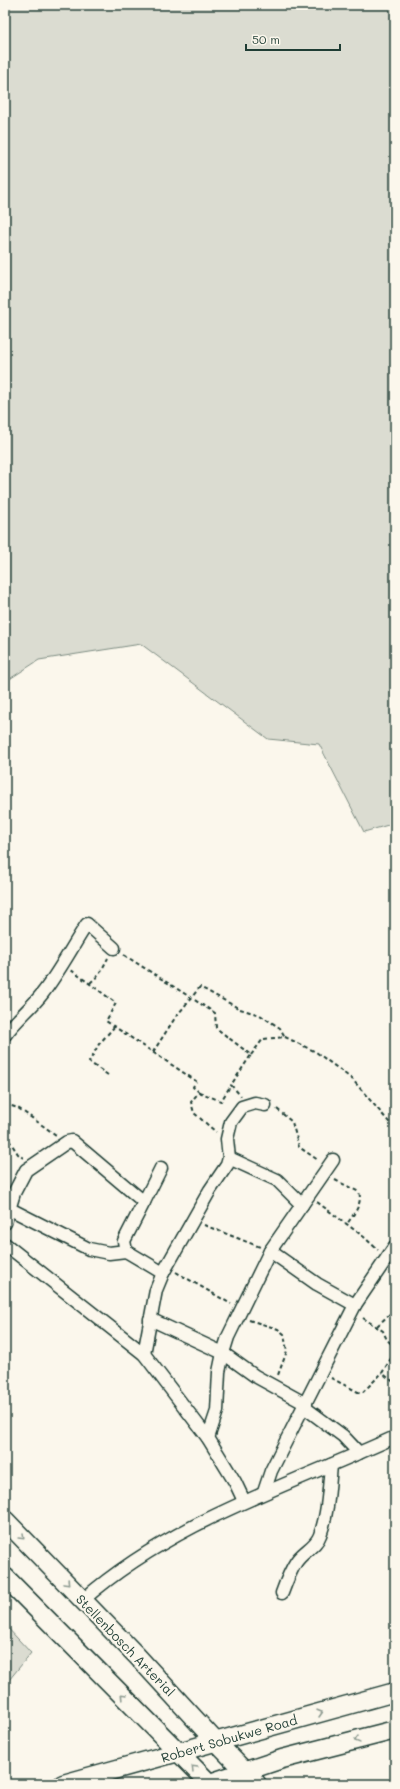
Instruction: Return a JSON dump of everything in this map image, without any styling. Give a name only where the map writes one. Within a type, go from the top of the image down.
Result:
[{"type":"main road","name":"Stellenbosch Arterial","points":[[5,1520],[137,1656],[251,1778]]},
{"type":"main road","points":[[5,1577],[209,1784],[251,1778],[282,1760],[395,1730]]},
{"type":"main road","name":"Robert Sobukwe Road","points":[[63,1784],[395,1692]]},
{"type":"street","points":[[5,1035],[17,1020],[41,996],[87,924],[114,948]]},
{"type":"street","points":[[144,1354],[156,1290],[163,1272],[193,1219],[210,1190],[224,1172],[229,1158],[227,1139],[231,1122],[242,1107],[255,1103],[265,1104]]},
{"type":"street","points":[[5,1223],[20,1179],[31,1166],[67,1142],[72,1141],[144,1202]]},
{"type":"street","points":[[229,1158],[277,1180],[306,1200]]},
{"type":"street","points":[[208,1438],[217,1411],[218,1383],[223,1353],[239,1314],[270,1251],[333,1160]]},
{"type":"street","points":[[126,1251],[124,1242],[161,1168]]},
{"type":"street","points":[[10,1209],[89,1249],[109,1253],[126,1251],[163,1272]]},
{"type":"street","points":[[5,1244],[144,1354],[208,1438],[235,1482],[244,1501]]},
{"type":"street","points":[[264,1492],[271,1471],[354,1308],[391,1260],[395,1246]]},
{"type":"street","points":[[270,1251],[354,1308]]},
{"type":"street","points":[[150,1319],[223,1353],[272,1386],[305,1405],[343,1436],[359,1453]]},
{"type":"street","points":[[83,1600],[118,1571],[148,1552],[244,1501],[395,1437]]},
{"type":"street","points":[[282,1593],[296,1562],[315,1544],[320,1535],[325,1516],[331,1465]]},
{"type":"path","points":[[90,983],[99,975],[114,948],[215,1013],[216,1028],[251,1055]]},
{"type":"path","points":[[62,964],[116,1003],[106,1021],[196,1081],[193,1087],[199,1092],[221,1101],[263,1039],[284,1037],[316,1052],[352,1078],[395,1129]]},
{"type":"path","points":[[153,1052],[163,1035],[200,987],[240,1009],[260,1014],[280,1028],[284,1037]]},
{"type":"path","points":[[108,1075],[89,1062],[100,1044],[115,1026]]},
{"type":"path","points":[[231,1085],[248,1105]]},
{"type":"path","points":[[199,1092],[191,1102],[194,1112],[211,1129],[227,1139]]},
{"type":"path","points":[[5,1104],[18,1108],[58,1136],[72,1141]]},
{"type":"path","points":[[265,1104],[275,1107],[292,1122],[299,1147],[320,1161],[323,1174],[359,1192],[360,1196],[358,1206],[347,1224]]},
{"type":"path","points":[[5,1134],[18,1154],[31,1166]]},
{"type":"path","points":[[306,1200],[347,1224],[391,1260]]},
{"type":"path","points":[[193,1219],[211,1228],[270,1251]]},
{"type":"path","points":[[163,1272],[175,1272],[182,1275],[220,1296],[239,1314],[278,1329],[284,1334],[287,1351],[272,1386]]},
{"type":"path","points":[[354,1308],[383,1331],[387,1340],[395,1347]]},
{"type":"path","points":[[376,1326],[395,1309]]},
{"type":"path","points":[[321,1373],[358,1392],[363,1392],[367,1390],[382,1373],[395,1352]]},
{"type":"path","points":[[382,1373],[395,1383]]},
{"type":"shaded area","points":[[5,5],[395,5],[395,823],[364,832],[319,744],[268,739],[141,644],[39,660],[5,682]]},
{"type":"shaded area","points":[[5,1625],[31,1653],[5,1685]]}]
